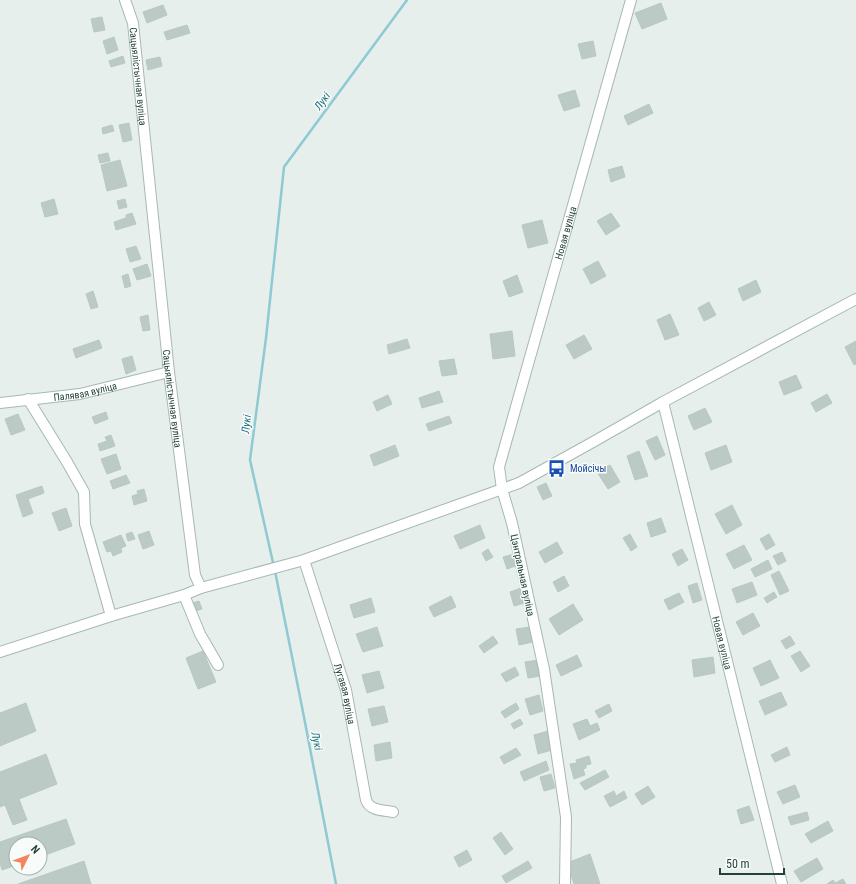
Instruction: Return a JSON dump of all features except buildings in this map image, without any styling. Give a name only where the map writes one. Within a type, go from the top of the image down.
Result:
[{"type":"street","name":"Сацыялістычная вуліца","points":[[125,0],[133,23],[169,372],[195,574],[201,588]]},
{"type":"street","name":"Новая вуліца","points":[[499,467],[632,0]]},
{"type":"street","points":[[0,652],[111,616],[184,595],[201,588],[304,560],[519,483],[663,402],[856,298]]},
{"type":"street","name":"Палявая вуліца","points":[[0,403],[80,394],[169,372]]},
{"type":"street","points":[[28,399],[68,462],[84,492],[85,524],[111,616]]},
{"type":"street","name":"Новая вуліца","points":[[663,402],[782,884]]},
{"type":"street","name":"Цэнтральная вуліца","points":[[499,467],[502,489],[512,523],[544,668],[566,817],[565,884]]},
{"type":"street","name":"Лугавая вуліца","points":[[304,560],[346,690],[366,800],[372,808],[393,812]]},
{"type":"street","points":[[184,595],[200,634],[218,665]]},
{"type":"waterway","name":"Лукі","points":[[274,567],[250,460],[266,338],[284,167],[407,0]]},
{"type":"waterway","name":"Лукі","points":[[275,571],[336,884]]},
{"type":"place","name":"Мойсічы","points":[[557,468]]}]
